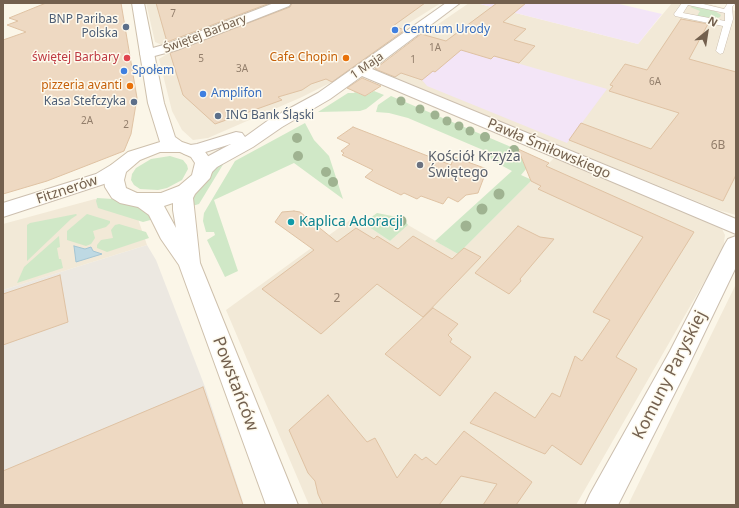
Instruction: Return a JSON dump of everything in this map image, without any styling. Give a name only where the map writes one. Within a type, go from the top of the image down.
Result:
[{"type":"street","points":[[138,3],[156,103],[167,139],[169,142],[184,148],[201,158],[204,169],[198,182],[186,191],[162,200],[132,200],[123,196],[117,190],[114,183],[114,176],[118,168],[139,153],[158,147],[184,148]]},
{"type":"street","name":"Świętej Barbary","points":[[147,54],[172,48],[285,3]]},
{"type":"street","name":"1 Maja","points":[[204,169],[210,163],[247,143],[276,124],[308,106],[362,70],[454,3]]},
{"type":"street","name":"Pawła Śmiłowskiego","points":[[362,70],[736,226]]},
{"type":"street","points":[[139,153],[146,145],[156,103]]},
{"type":"street","name":"1 Maja","points":[[184,148],[199,150],[276,124]]},
{"type":"street","name":"Fitznerów","points":[[8,209],[103,178],[118,168]]},
{"type":"street","name":"Powstańców","points":[[186,191],[183,210],[187,230],[189,262]]},
{"type":"street","name":"Fitznerów","points":[[8,209],[65,202],[98,195],[110,194],[123,196]]},
{"type":"street","name":"Powstańców","points":[[144,201],[153,207],[157,212],[169,234],[189,262],[282,505]]},
{"type":"street","name":"Komuny Paryskiej","points":[[601,505],[679,359],[736,244]]},
{"type":"lane","points":[[686,3],[678,14],[727,24]]},
{"type":"lane","points":[[690,3],[728,12]]},
{"type":"lane","points":[[720,51],[729,19],[728,7],[732,3]]},
{"type":"shaded area","points":[[146,3],[276,3],[167,45],[162,45],[155,42]]},
{"type":"shaded area","points":[[293,3],[441,3],[401,28],[401,37],[332,82],[302,97],[208,138],[193,140],[182,130],[172,111],[159,59],[172,51]]},
{"type":"shaded area","points":[[469,3],[476,3],[638,44],[672,3],[705,3],[736,11],[736,215],[718,210],[384,74],[376,69],[380,64]]},
{"type":"shaded area","points":[[476,3],[615,3],[662,14],[638,44]]},
{"type":"shaded area","points":[[437,39],[607,89],[567,143],[427,86],[422,80],[395,71]]},
{"type":"shaded area","points":[[555,157],[710,223],[722,229],[725,235],[723,249],[576,505],[309,505],[226,310],[354,217],[390,241],[408,225],[458,254]]},
{"type":"shaded area","points":[[95,199],[116,202],[138,219],[147,245],[3,290],[3,224]]},
{"type":"shaded area","points":[[147,245],[156,260],[205,387],[244,505],[3,505],[3,290]]},
{"type":"shaded area","points":[[736,284],[736,505],[628,505]]},
{"type":"green space","points":[[693,5],[715,11],[721,15],[715,19],[697,16],[700,11],[690,7]]},
{"type":"green space","points":[[374,91],[384,95],[366,109],[360,111],[318,112],[348,93],[355,92],[365,96]]},
{"type":"green space","points":[[391,96],[530,155],[523,161],[526,169],[521,175],[532,180],[458,254],[435,241],[512,171],[493,161],[483,150],[408,118],[389,113],[376,112],[378,105]]},
{"type":"green space","points":[[305,123],[314,140],[329,156],[343,199],[294,163],[214,200],[238,271],[225,277],[207,240],[215,235],[214,232],[206,232],[203,221],[204,213],[235,161]]},
{"type":"green space","points":[[170,156],[183,160],[187,165],[188,169],[182,180],[167,188],[158,190],[140,189],[134,185],[131,180],[132,174],[136,168],[151,159]]},
{"type":"green space","points":[[227,158],[199,204],[189,207],[191,196],[211,170]]},
{"type":"green space","points":[[97,198],[113,199],[127,205],[142,207],[154,219],[143,222],[98,208],[96,201]]},
{"type":"green space","points":[[377,213],[397,217],[406,222],[408,225],[390,241],[363,223]]},
{"type":"green space","points":[[87,214],[110,221],[110,223],[106,227],[93,231],[95,238],[91,244],[86,246],[67,240],[67,231]]},
{"type":"green space","points":[[77,215],[27,261],[27,225],[30,223]]},
{"type":"green space","points":[[119,224],[146,232],[149,238],[107,252],[97,248],[97,245],[101,240],[113,238],[111,230],[115,225]]},
{"type":"green space","points":[[59,236],[60,247],[57,248],[59,259],[61,259],[63,268],[17,283],[24,267]]},
{"type":"water","points":[[74,246],[85,249],[91,247],[93,251],[102,254],[76,262]]},
{"type":"building","points":[[46,3],[121,3],[137,98],[131,134],[124,151],[47,181],[3,194],[3,40],[26,32],[7,25],[18,21],[9,18]]},
{"type":"building","points":[[156,3],[270,3],[167,42]]},
{"type":"building","points":[[292,3],[425,3],[393,26],[405,30],[332,82],[326,79],[311,84],[302,90],[278,97],[282,100],[215,124],[183,95],[170,53],[290,7]]},
{"type":"building","points":[[497,3],[526,3],[503,22],[526,29],[514,40],[535,46],[519,63],[494,56],[491,59],[461,50],[435,72],[433,71],[422,80],[401,73],[395,77],[375,69],[421,34],[446,41]]},
{"type":"building","points":[[681,19],[708,24],[689,59],[736,72],[736,175],[723,201],[569,140],[581,123],[651,149],[679,113],[609,91],[613,86],[610,85],[625,64],[647,70]]},
{"type":"building","points":[[362,78],[381,86],[365,96],[347,88]]},
{"type":"building","name":"Kościół Krzyża Świętego","points":[[353,127],[451,165],[454,157],[487,169],[478,193],[466,195],[458,202],[448,197],[443,204],[421,196],[417,199],[404,193],[401,195],[376,183],[365,177],[373,170],[342,155],[344,153],[341,151],[350,144],[337,138]]},
{"type":"building","points":[[518,149],[549,163],[546,166],[694,232],[616,357],[637,369],[581,465],[552,445],[545,454],[470,423],[495,392],[535,418],[552,393],[560,397],[575,356],[582,361],[610,320],[593,312],[643,237],[538,189],[541,186],[531,181]]},
{"type":"building","points":[[282,212],[300,212],[337,242],[356,228],[374,239],[377,236],[398,249],[413,236],[452,259],[464,248],[481,257],[423,317],[377,284],[321,334],[262,289],[314,250],[275,222]]},
{"type":"building","points":[[518,226],[540,237],[554,239],[509,294],[475,273]]},
{"type":"building","points":[[60,275],[68,322],[3,345],[3,294]]},
{"type":"building","points":[[433,308],[458,324],[448,335],[452,339],[450,342],[471,357],[440,396],[385,354]]},
{"type":"building","points":[[203,387],[243,505],[3,505],[3,471]]},
{"type":"building","points":[[328,395],[367,442],[375,438],[397,478],[415,454],[422,460],[426,457],[436,465],[464,431],[532,482],[516,505],[483,505],[497,484],[461,476],[439,505],[323,505],[318,494],[315,481],[308,473],[289,430]]},
{"type":"place","name":"BNP Paribas Polska","points":[[126,27]]},
{"type":"place","name":"Centrum Urody","points":[[395,30]]},
{"type":"place","name":"świętej Barbary","points":[[127,58]]},
{"type":"place","name":"Cafe Chopin","points":[[346,58]]},
{"type":"place","name":"Społem","points":[[124,71]]},
{"type":"place","name":"pizzeria avanti","points":[[130,86]]},
{"type":"place","name":"Amplifon","points":[[203,94]]},
{"type":"place","name":"Kasa Stefczyka","points":[[134,102]]},
{"type":"place","name":"ING Bank Śląski","points":[[218,116]]},
{"type":"place","name":"Kościół Krzyża Świętego","points":[[420,165]]},
{"type":"place","name":"Kaplica Adoracji","points":[[291,222]]}]
